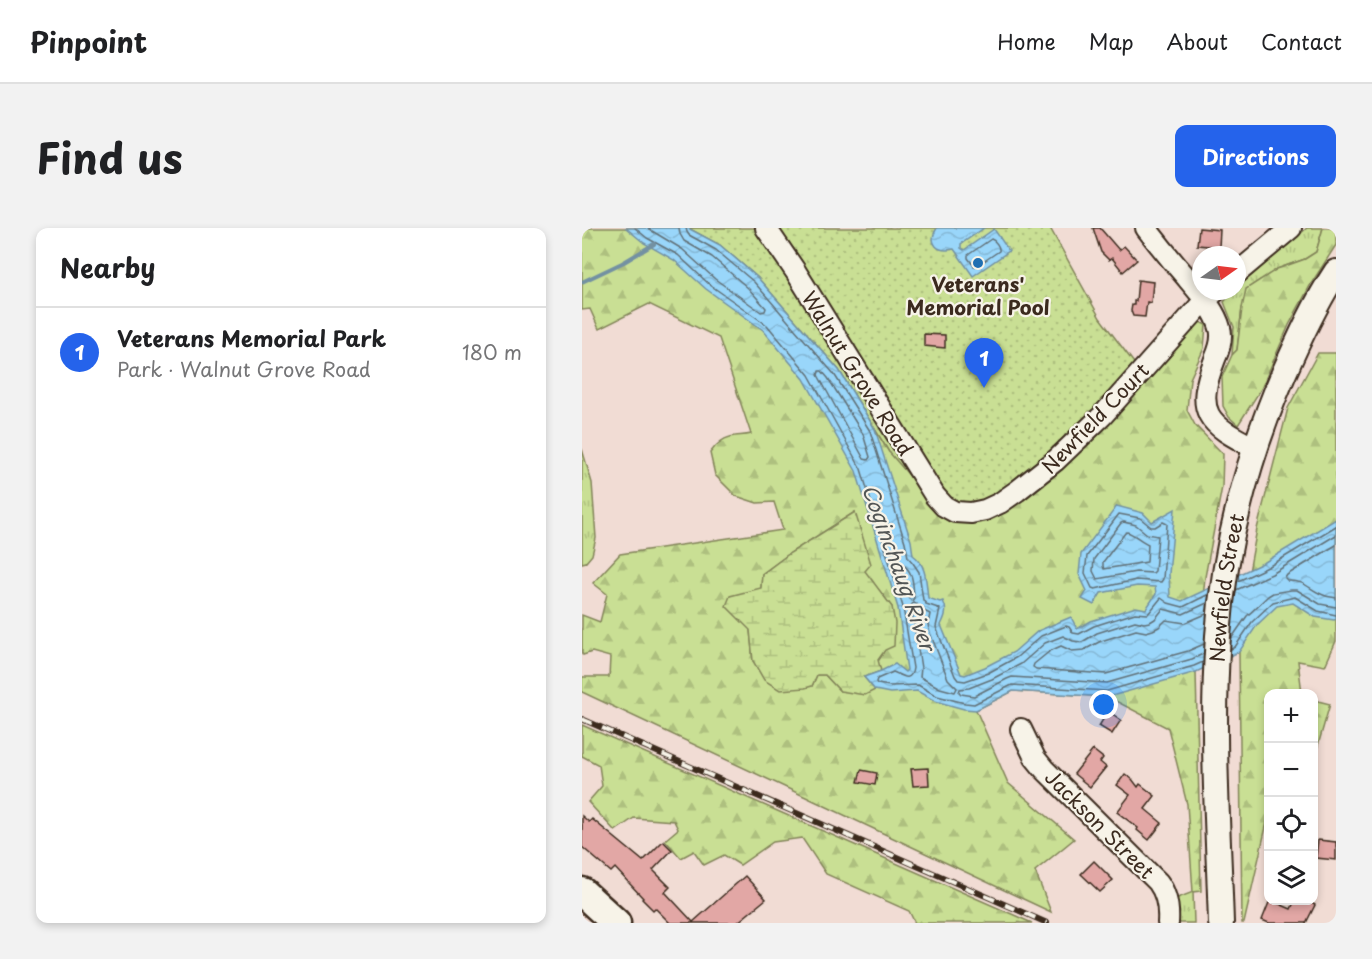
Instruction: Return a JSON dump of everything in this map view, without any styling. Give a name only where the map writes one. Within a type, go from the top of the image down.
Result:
[{"type":"highway","points":[[582,892],[616,923]]},
{"type":"main road","name":"Newfield Street","points":[[1221,923],[1214,729],[1215,684],[1223,585],[1232,531],[1255,448],[1273,400],[1292,354],[1336,272]]},
{"type":"street","name":"Walnut Grove Road","points":[[766,228],[796,272],[935,496],[944,506],[955,512]]},
{"type":"street","points":[[1146,228],[1192,277]]},
{"type":"street","points":[[1246,266],[1291,228]]},
{"type":"street","name":"Newfield Court","points":[[955,512],[971,513],[985,510],[1017,492],[1042,472],[1102,416],[1206,300]]},
{"type":"street","points":[[1211,300],[1221,332],[1218,350],[1204,392],[1205,405],[1221,429],[1255,448]]},
{"type":"street","name":"Jackson Street","points":[[1021,729],[1035,758],[1044,769],[1152,875],[1162,888],[1167,902],[1168,923]]},
{"type":"green space","points":[[582,228],[719,228],[839,370],[889,452],[1027,477],[1184,314],[1206,325],[1204,348],[1190,379],[1187,410],[1195,425],[1223,454],[1222,487],[1205,577],[1196,672],[1201,891],[1193,892],[1187,804],[1168,728],[1108,697],[1013,691],[976,710],[1008,783],[1074,839],[1035,871],[1051,912],[582,692],[582,677],[609,677],[610,657],[592,652],[583,655],[582,653],[582,615],[600,622],[607,594],[593,583],[620,554],[783,530],[774,502],[757,503],[736,496],[715,475],[710,453],[714,448],[727,438],[751,434],[719,338],[649,304],[599,329],[590,309],[582,310]],"holes":[[[855,512],[864,571],[892,607],[885,649],[882,656],[866,673],[840,691],[825,675],[817,675],[812,686],[753,661],[750,630],[761,588],[762,574],[790,553]]]},
{"type":"green space","points":[[688,228],[1050,228],[1100,318],[1137,367],[1058,450],[990,501],[945,517],[889,452],[839,370],[758,278],[720,245]]},
{"type":"green space","points":[[1307,228],[1323,228],[1316,252],[1305,259],[1277,269],[1242,308],[1237,350],[1232,355],[1234,327],[1224,302],[1226,300],[1246,300],[1246,280]]},
{"type":"green space","points":[[1323,228],[1336,228],[1336,245],[1311,284],[1289,325],[1261,389],[1238,425],[1229,417],[1223,406],[1222,377],[1232,355],[1237,350],[1246,289],[1277,269],[1305,259],[1316,252]]},
{"type":"green space","points":[[1318,353],[1336,353],[1336,641],[1325,666],[1298,661],[1302,689],[1264,689],[1264,836],[1244,923],[1242,923],[1239,652],[1243,604],[1257,529],[1288,408]]},
{"type":"green space","points":[[582,449],[592,483],[596,538],[592,555],[582,563]]},
{"type":"green space","points":[[855,512],[871,564],[865,571],[892,607],[895,623],[894,646],[885,650],[878,660],[881,671],[864,677],[875,690],[865,695],[840,691],[825,675],[817,675],[812,686],[780,690],[764,680],[753,661],[750,630],[726,606],[730,596],[761,588],[762,574],[790,553]]},
{"type":"green space","points":[[1318,701],[1330,704],[1318,745]]},
{"type":"green space","points":[[582,725],[1032,923],[915,923],[909,911],[826,874],[802,838],[773,842],[740,865],[724,855],[704,865],[694,851],[681,858],[665,840],[678,829],[674,821],[634,818],[615,831],[588,802],[602,786],[599,765],[582,756]]},
{"type":"green space","points":[[1193,892],[1194,923],[1174,923],[1175,899]]},
{"type":"water","name":"Coginchaug River","points":[[626,228],[688,228],[720,245],[758,278],[839,370],[875,429],[911,541],[913,555],[923,569],[928,598],[943,601],[945,604],[944,619],[941,625],[961,674],[965,675],[985,667],[1014,652],[1038,631],[1071,617],[1077,629],[1091,621],[1136,607],[1146,609],[1156,594],[1155,587],[1137,586],[1101,593],[1094,605],[1082,599],[1087,591],[1079,574],[1081,554],[1117,506],[1143,513],[1152,522],[1175,509],[1169,574],[1170,597],[1182,601],[1265,562],[1336,519],[1336,619],[1315,617],[1293,603],[1277,606],[1257,625],[1239,652],[1196,672],[1108,697],[1013,691],[976,710],[935,701],[917,691],[890,693],[875,690],[864,677],[895,664],[905,672],[907,670],[898,608],[856,471],[804,379],[763,330],[706,289],[674,260],[644,243]]},
{"type":"water","name":"Veterans' Memorial Pool","points":[[937,228],[984,228],[961,244],[964,250],[994,229],[1009,251],[973,276],[954,249],[943,250],[936,246],[933,239]]},
{"type":"building","points":[[1093,228],[1100,228],[1119,250],[1124,246],[1137,260],[1123,272],[1112,258],[1109,260],[1101,252]]},
{"type":"building","points":[[1199,228],[1220,230],[1219,246],[1197,245]]},
{"type":"building","points":[[1138,280],[1153,282],[1151,303],[1147,302],[1145,317],[1133,316],[1131,311],[1136,301]]},
{"type":"building","points":[[924,334],[945,335],[945,348],[924,346]]},
{"type":"building","points":[[1108,711],[1121,720],[1112,734],[1099,726]]},
{"type":"building","points":[[1093,750],[1103,758],[1100,762],[1106,767],[1090,787],[1074,774]]},
{"type":"building","points":[[928,768],[929,785],[913,786],[911,769]]},
{"type":"building","points":[[861,770],[877,773],[875,785],[858,782]]},
{"type":"building","points":[[1125,774],[1138,787],[1140,784],[1155,796],[1145,809],[1162,823],[1149,840],[1117,812],[1130,795],[1117,785]]},
{"type":"building","points":[[582,816],[589,822],[592,819],[643,861],[663,841],[672,850],[653,870],[670,887],[665,892],[693,922],[745,876],[766,899],[737,923],[670,923],[642,899],[615,868],[611,872],[582,847]]},
{"type":"building","points":[[1318,840],[1336,842],[1336,860],[1318,858]]},
{"type":"building","points":[[1094,861],[1113,880],[1100,892],[1081,874]]},
{"type":"building","points":[[1268,905],[1282,905],[1291,909],[1293,905],[1315,905],[1306,923],[1269,923],[1262,920]]},
{"type":"waterway","points":[[582,282],[624,262],[654,244]]},
{"type":"railway","points":[[582,719],[1047,923]]},
{"type":"place","name":"Veterans' Memorial Pool","points":[[978,263]]},
{"type":"place","name":"Veterans Memorial Park","points":[[984,388]]}]
